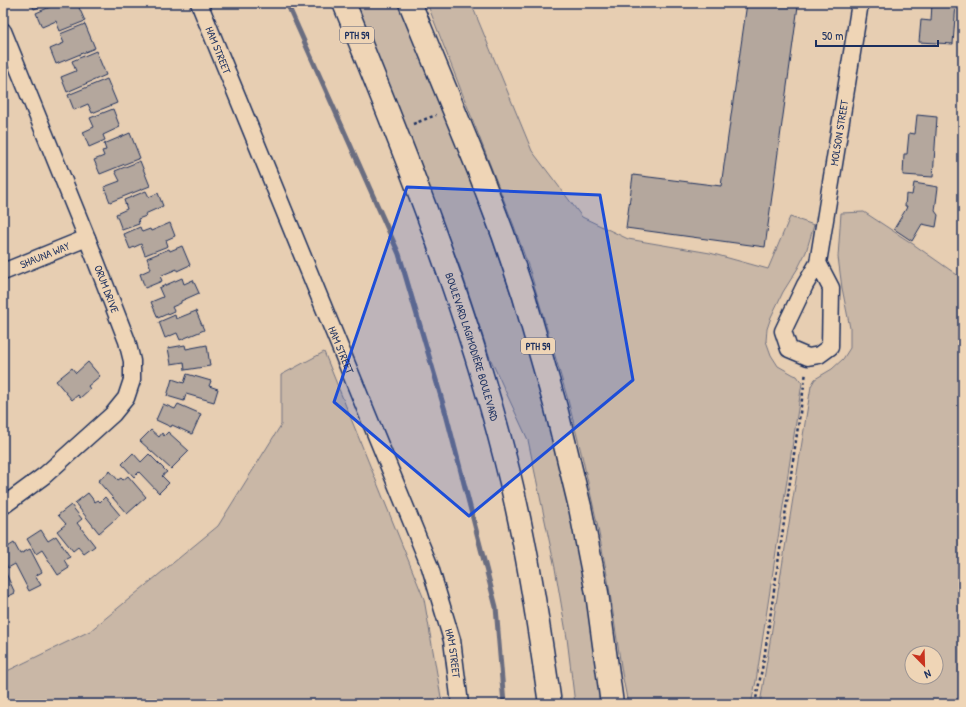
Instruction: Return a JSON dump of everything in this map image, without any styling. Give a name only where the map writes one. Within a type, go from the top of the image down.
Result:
[{"type":"main road","name":"BOULEVARD LAGIMODIÈRE BOULEVARD","points":[[344,3],[396,131],[447,268],[473,345],[505,458],[526,555],[540,632],[550,704]]},
{"type":"main road","name":"PTH 59","points":[[410,3],[479,171],[503,234],[524,296],[556,408],[580,507],[594,577],[612,704]]},
{"type":"street","name":"HAM STREET","points":[[199,3],[430,567],[452,640],[460,704]]},
{"type":"street","name":"MOLSON STREET","points":[[808,357],[789,349],[783,331],[805,285],[818,263],[860,3]]},
{"type":"street","name":"ORUM DRIVE","points":[[3,506],[46,475],[114,414],[126,398],[132,380],[132,361],[127,341],[87,238],[4,38]]},
{"type":"street","name":"SHAUNA WAY","points":[[3,272],[87,238]]},
{"type":"street","points":[[808,357],[819,355],[830,347],[831,288],[818,263]]},
{"type":"path","points":[[396,131],[454,108]]},
{"type":"path","points":[[755,704],[765,652],[808,357]]},
{"type":"highlighted area","points":[[407,187],[600,195],[633,380],[469,516],[334,402]]},
{"type":"shaded area","points":[[354,3],[398,3],[480,206],[492,240],[527,348],[561,472],[584,587],[601,704],[575,704],[567,638],[555,568],[528,440],[490,358],[460,267]]},
{"type":"shaded area","points":[[427,3],[471,3],[532,151],[582,217],[628,239],[710,253],[768,269],[790,217],[814,225],[806,252],[783,292],[767,329],[766,341],[771,355],[778,366],[797,376],[802,383],[756,681],[751,704],[628,704],[608,580],[597,523],[568,400],[530,271],[514,226]]},
{"type":"shaded area","points":[[864,212],[963,279],[963,704],[760,704],[811,386],[815,379],[832,369],[843,359],[850,348],[850,328],[842,288],[838,257],[841,213]]},
{"type":"shaded area","points":[[324,352],[424,599],[441,704],[3,704],[3,673],[90,631],[218,526],[281,425],[281,375]]},
{"type":"building","points":[[31,3],[48,3],[34,9]]},
{"type":"building","points":[[59,3],[77,3],[85,21],[60,31],[56,21],[42,27],[36,13]]},
{"type":"building","points":[[747,3],[774,3],[798,6],[765,247],[626,228],[633,175],[721,186]]},
{"type":"building","points":[[932,3],[956,3],[953,44],[919,42],[921,20],[931,21]]},
{"type":"building","points":[[85,24],[95,48],[56,64],[50,49],[64,43],[60,34]]},
{"type":"building","points":[[96,51],[106,75],[67,92],[61,77],[76,71],[72,61]]},
{"type":"building","points":[[107,79],[117,103],[92,113],[88,104],[74,110],[68,95]]},
{"type":"building","points":[[113,109],[120,127],[103,135],[105,140],[89,147],[83,132],[94,127],[90,118]]},
{"type":"building","points":[[917,115],[937,117],[933,177],[903,175],[904,154],[907,154],[909,133],[915,134]]},
{"type":"building","points":[[130,133],[140,158],[100,174],[94,160],[104,156],[102,151],[106,150],[104,144]]},
{"type":"building","points":[[140,161],[150,186],[110,202],[104,187],[120,181],[115,171]]},
{"type":"building","points":[[914,183],[938,187],[935,211],[938,215],[936,227],[922,224],[912,241],[894,229],[906,209],[906,194],[912,195]]},
{"type":"building","points":[[146,191],[149,197],[158,193],[163,206],[145,214],[146,216],[138,219],[139,224],[122,230],[116,214],[127,209],[124,200]]},
{"type":"building","points":[[170,223],[175,236],[166,240],[168,246],[145,255],[141,244],[130,249],[124,234],[140,227],[142,232],[150,229],[151,231]]},
{"type":"building","points":[[182,246],[190,265],[160,276],[162,281],[145,288],[140,274],[151,269],[147,258],[169,249],[170,251]]},
{"type":"building","points":[[182,278],[184,284],[193,280],[199,293],[181,301],[181,303],[172,307],[174,311],[158,318],[151,302],[163,297],[159,288]]},
{"type":"building","points":[[196,311],[204,330],[180,340],[177,333],[165,338],[159,322],[175,315],[176,319]]},
{"type":"building","points":[[185,345],[186,349],[207,345],[210,366],[185,370],[184,362],[171,364],[168,348]]},
{"type":"building","points":[[88,362],[100,376],[88,386],[90,389],[80,398],[78,395],[72,400],[56,381],[72,368],[76,373]]},
{"type":"building","points":[[187,374],[211,381],[209,386],[218,389],[214,402],[186,394],[184,401],[167,396],[172,379],[184,383]]},
{"type":"building","points":[[163,404],[175,409],[178,404],[201,414],[192,434],[156,420]]},
{"type":"building","points":[[151,430],[159,437],[162,433],[164,436],[168,432],[189,451],[171,469],[140,441]]},
{"type":"building","points":[[133,453],[141,462],[149,454],[167,472],[162,476],[169,483],[159,493],[139,472],[134,477],[122,464]]},
{"type":"building","points":[[110,471],[118,480],[121,478],[123,480],[128,476],[146,497],[127,514],[98,481]]},
{"type":"building","points":[[88,493],[95,502],[98,500],[100,502],[105,497],[120,515],[99,533],[75,503]]},
{"type":"building","points":[[71,505],[82,519],[77,523],[95,546],[84,554],[78,547],[73,551],[57,531],[66,524],[58,515]]},
{"type":"building","points":[[41,530],[48,541],[56,536],[70,557],[64,560],[69,568],[58,575],[42,550],[36,554],[27,539]]},
{"type":"building","points":[[14,543],[20,554],[30,549],[42,572],[35,576],[41,585],[29,591],[15,564],[8,568],[3,559],[3,550]]},
{"type":"building","points":[[3,567],[15,593],[3,599]]},
{"type":"waterway","points":[[287,3],[399,254],[446,414],[496,607],[504,704]]}]
